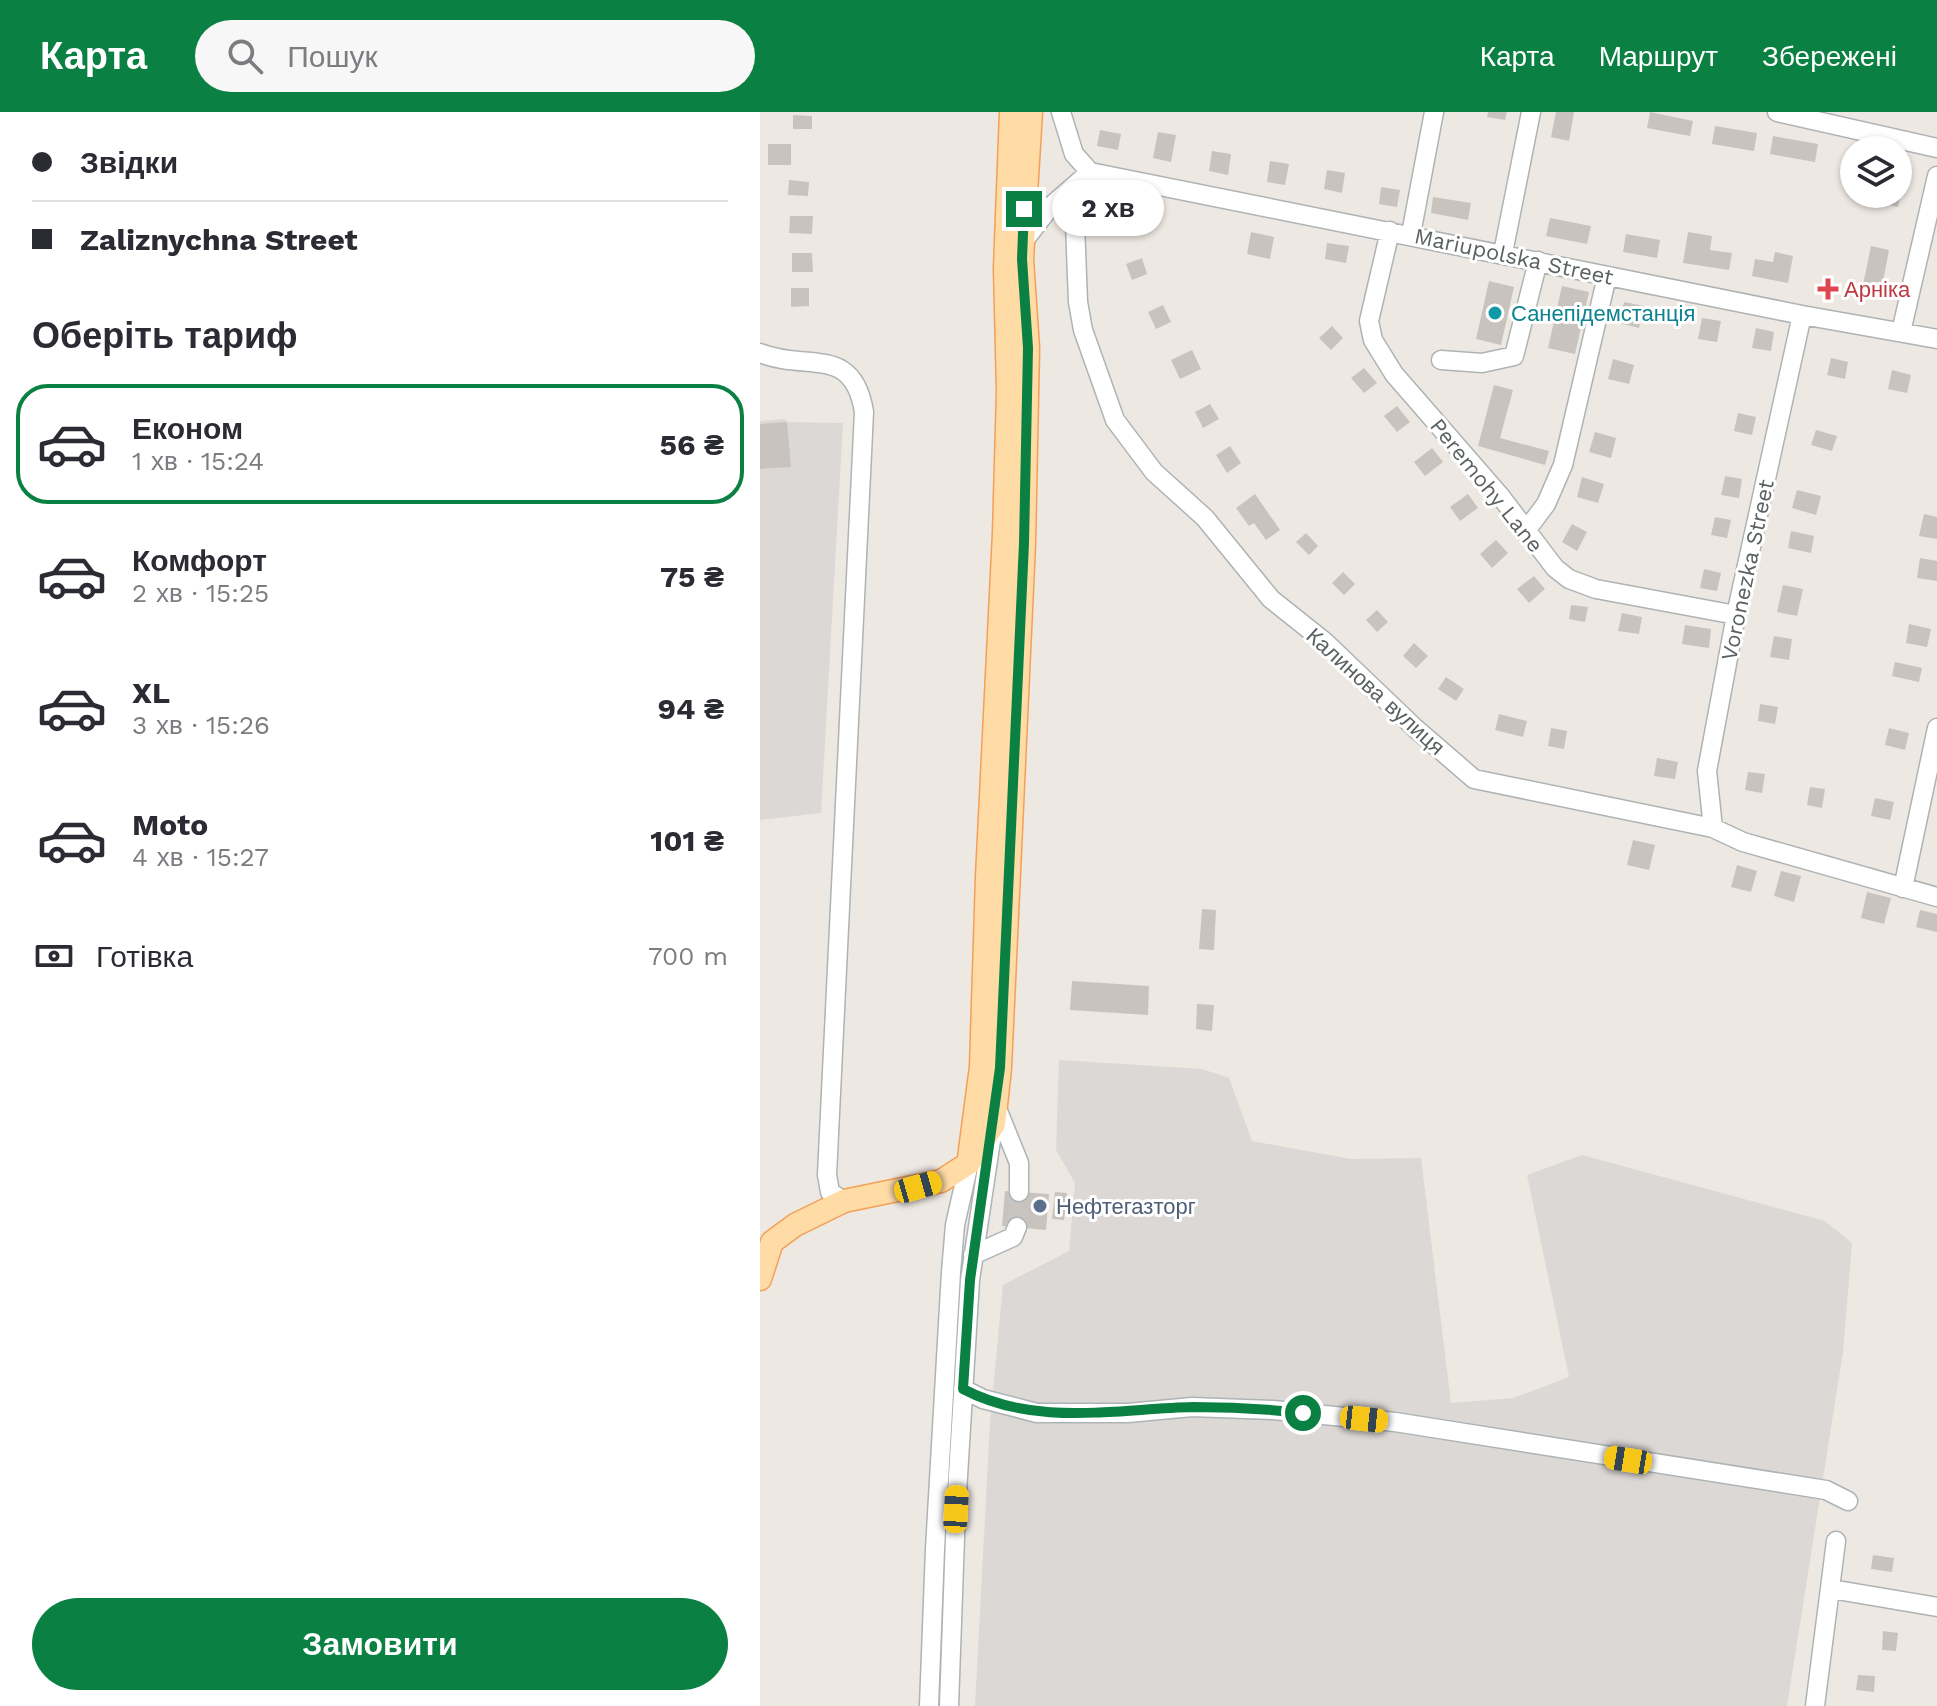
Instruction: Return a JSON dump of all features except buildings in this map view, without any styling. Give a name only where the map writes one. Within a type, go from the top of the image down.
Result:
[{"type":"main road","points":[[969,1163],[981,1067],[1004,533],[1008,391],[1005,268],[1011,112]]},
{"type":"main road","points":[[760,1279],[772,1242],[795,1225],[844,1201],[941,1181],[969,1163],[995,1115],[1000,1068],[1024,543],[1028,348],[1023,242],[1031,112]]},
{"type":"street","points":[[1023,242],[1050,207],[1090,172],[1074,154],[1061,112]]},
{"type":"street","points":[[1411,234],[1434,112]]},
{"type":"street","points":[[1503,253],[1531,112]]},
{"type":"street","points":[[1777,112],[1937,148]]},
{"type":"street","name":"Mariupolska Street","points":[[1090,172],[1411,234],[1802,315],[1937,339]]},
{"type":"street","points":[[1901,332],[1928,252],[1936,182]]},
{"type":"street","name":"Калинова вулиця","points":[[1065,194],[1075,224],[1076,276],[1083,330],[1115,420],[1154,472],[1205,518],[1271,599],[1325,642],[1474,779],[1713,828],[1743,842],[1937,897]]},
{"type":"street","name":"Peremohy Lane","points":[[1390,231],[1369,321],[1373,340],[1394,374],[1501,497],[1555,568],[1569,579],[1596,589],[1736,615]]},
{"type":"street","points":[[1441,360],[1482,363],[1514,356],[1538,261]]},
{"type":"street","points":[[1525,532],[1546,504],[1563,465],[1607,276]]},
{"type":"street","name":"Voronezka Street","points":[[1713,828],[1707,771],[1736,615],[1802,315]]},
{"type":"street","points":[[760,353],[770,357],[834,364],[850,374],[861,394],[864,412],[827,1175],[830,1192],[844,1201]]},
{"type":"street","points":[[1903,888],[1937,728]]},
{"type":"street","points":[[995,1115],[1019,1163],[1019,1192]]},
{"type":"street","points":[[949,1706],[963,1389],[973,1255],[995,1115]]},
{"type":"street","points":[[929,1706],[951,1272],[955,1225],[969,1163]]},
{"type":"street","points":[[973,1255],[1013,1237],[1017,1227]]},
{"type":"street","points":[[963,1389],[983,1399],[1037,1413],[1128,1413],[1192,1407],[1273,1410],[1395,1422],[1826,1490],[1848,1501]]},
{"type":"street","points":[[1815,1706],[1836,1541]]},
{"type":"street","points":[[1831,1589],[1937,1607]]},
{"type":"shaded area","points":[[786,419],[788,422],[843,423],[821,813],[760,820],[760,421]]},
{"type":"shaded area","points":[[1059,1060],[1202,1069],[1229,1078],[1252,1141],[1351,1159],[1421,1158],[1451,1403],[1513,1398],[1569,1377],[1527,1175],[1582,1155],[1825,1221],[1852,1243],[1843,1352],[1787,1706],[975,1706],[990,1422],[1003,1285],[1069,1251],[1075,1183],[1056,1150]]},
{"type":"green space","points":[[956,1295],[961,1296],[942,1706],[937,1706]]},
{"type":"tunnel","points":[[1017,1227],[1019,1192]]},
{"type":"place","name":"Арніка","points":[[1828,289]]},
{"type":"place","name":"Санепідемстанція","points":[[1495,313]]},
{"type":"place","name":"Нефтегазторг","points":[[1040,1206]]},
{"type":"route","points":[[1024,209],[1022,259],[1028,348],[1024,543],[1000,1068],[970,1280],[963,1389],[983,1399],[1037,1413],[1128,1413],[1192,1407],[1303,1413]]}]
